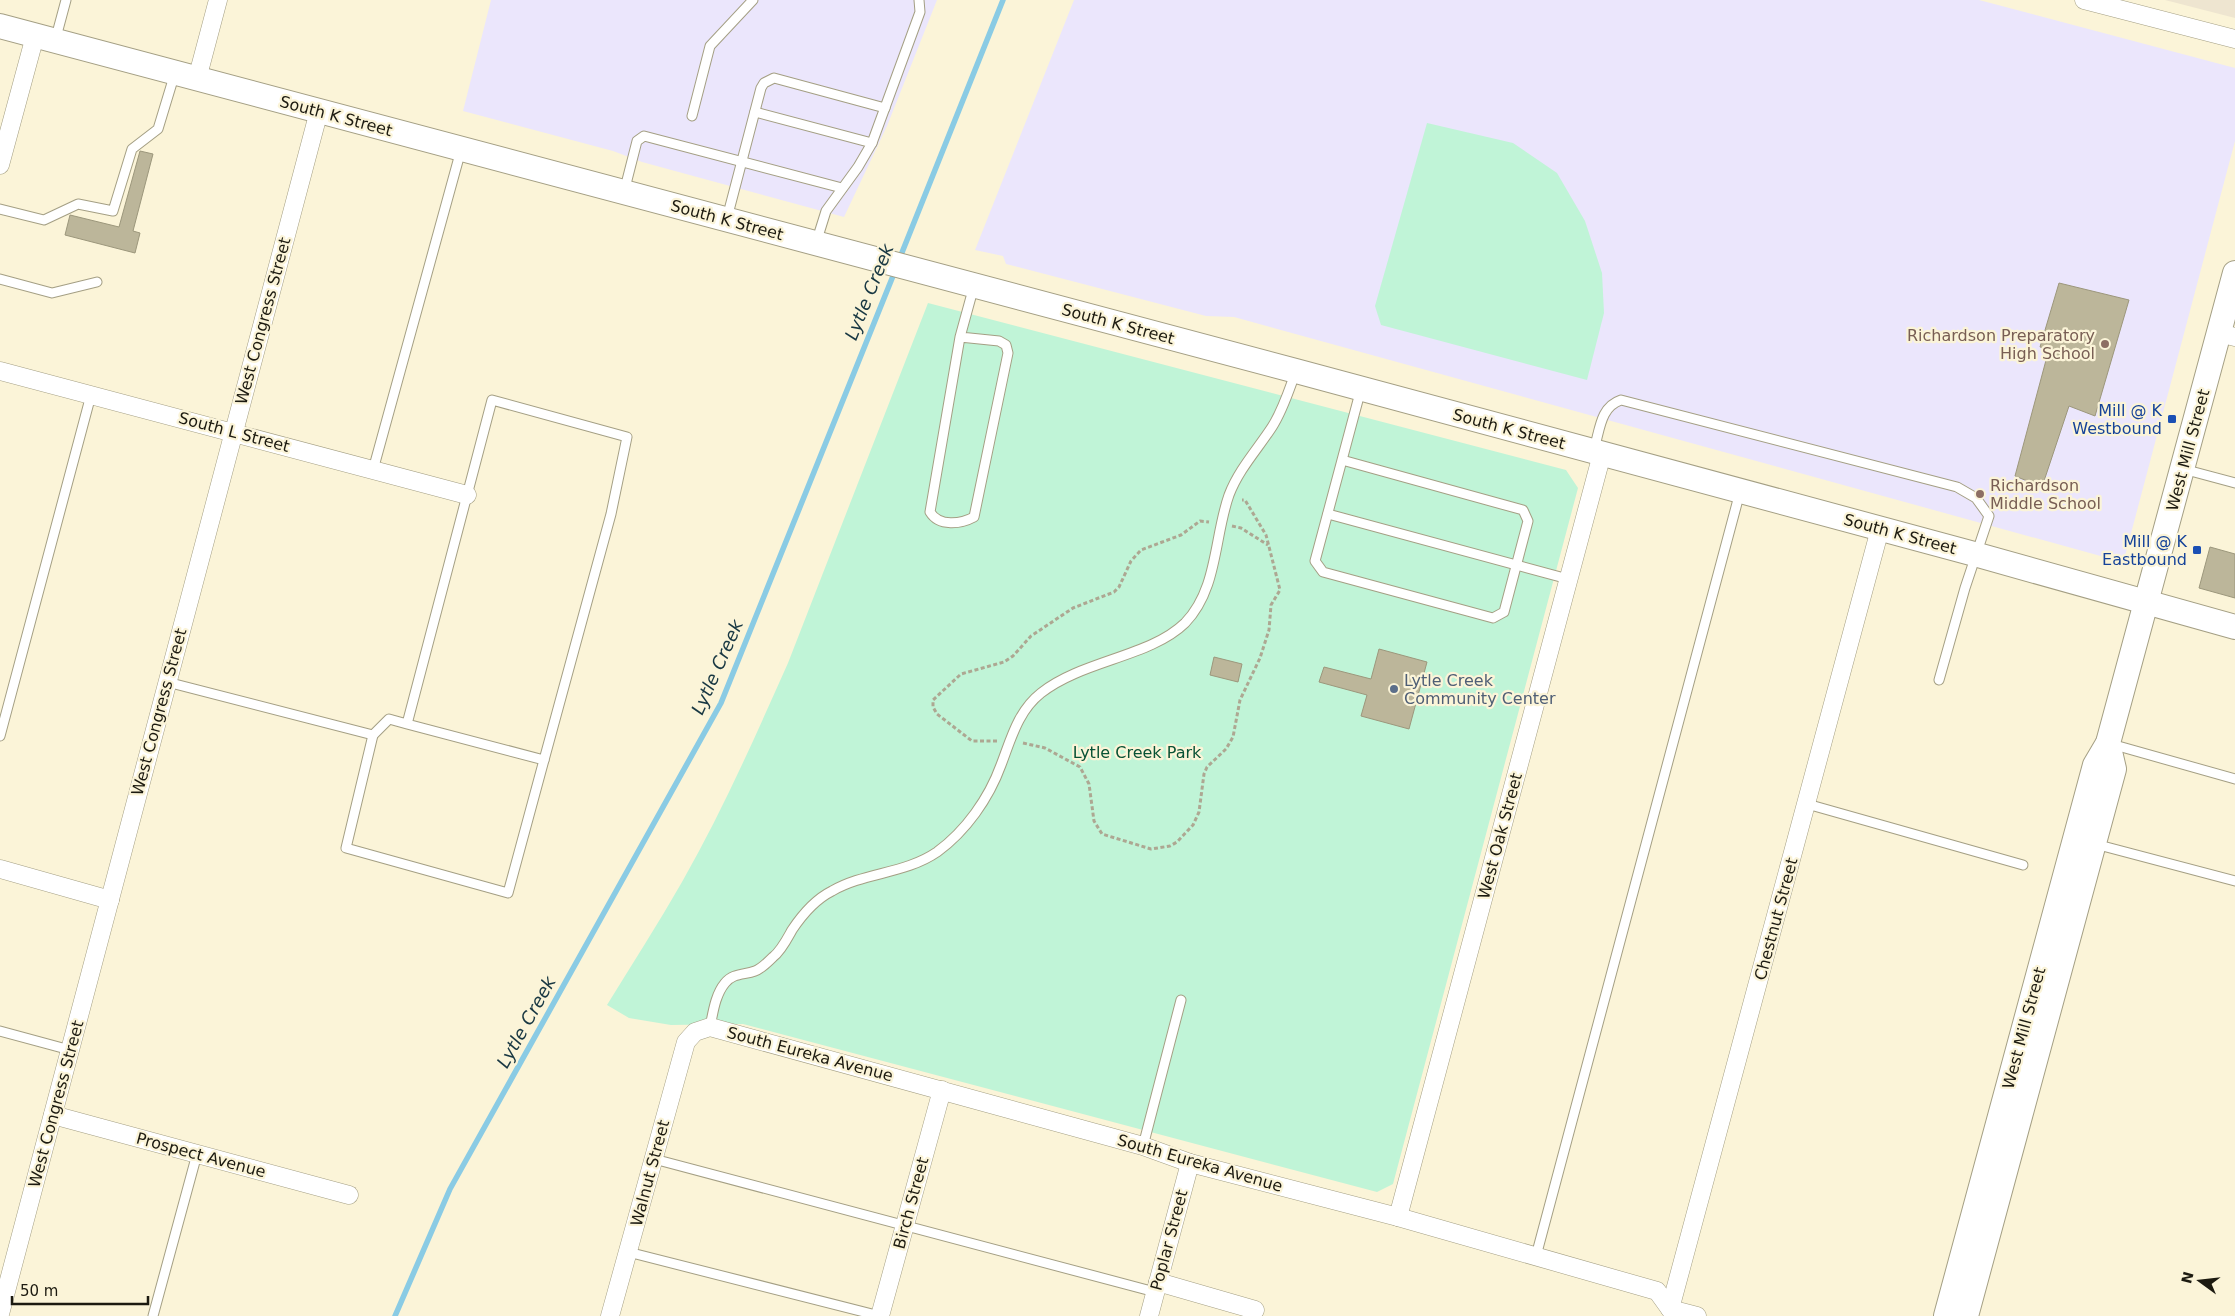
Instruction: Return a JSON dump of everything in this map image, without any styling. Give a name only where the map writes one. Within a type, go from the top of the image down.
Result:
[{"type":"street","points":[[197,79],[218,0]]},
{"type":"street","points":[[2089,1],[2235,39]]},
{"type":"street","name":"South K Street","points":[[0,26],[1296,371],[1978,555],[2235,627]]},
{"type":"street","points":[[0,164],[45,38]]},
{"type":"street","name":"West Congress Street","points":[[0,1314],[319,111]]},
{"type":"street","name":"West Mill Street","points":[[1946,1316],[2095,765],[2108,743],[2183,469],[2227,335],[2235,273]]},
{"type":"street","name":"South L Street","points":[[0,371],[467,495]]},
{"type":"street","name":"West Oak Street","points":[[1398,1217],[1568,578],[1598,453]]},
{"type":"street","name":"Chestnut Street","points":[[1669,1312],[1880,529]]},
{"type":"street","name":"West Mill Street","points":[[1966,1316],[2114,768],[2108,743]]},
{"type":"street","points":[[0,869],[110,900]]},
{"type":"street","name":"South Eureka Avenue","points":[[702,1030],[942,1090],[1143,1146],[1190,1163],[1398,1217],[1657,1291],[1669,1312]]},
{"type":"street","name":"Walnut Street","points":[[610,1316],[686,1042],[702,1030]]},
{"type":"street","name":"Birch Street","points":[[880,1316],[942,1090]]},
{"type":"street","name":"Prospect Avenue","points":[[53,1115],[349,1195]]},
{"type":"street","name":"Poplar Street","points":[[1149,1316],[1190,1163]]},
{"type":"street","points":[[1157,1287],[1255,1310]]},
{"type":"street","points":[[1669,1312],[1697,1316]]},
{"type":"lane","points":[[45,38],[66,0]]},
{"type":"lane","points":[[692,116],[710,46],[753,0]]},
{"type":"lane","points":[[816,244],[826,211],[858,167],[872,143],[920,12],[919,0]]},
{"type":"lane","points":[[0,209],[44,220],[78,204],[113,211],[132,149],[158,129],[175,73]]},
{"type":"lane","points":[[726,220],[764,83],[774,78],[885,108]]},
{"type":"lane","points":[[755,112],[872,143]]},
{"type":"lane","points":[[624,192],[637,141],[644,136],[842,188]]},
{"type":"lane","points":[[374,470],[461,149]]},
{"type":"lane","points":[[0,279],[52,293],[97,282]]},
{"type":"lane","points":[[960,337],[999,341],[1006,345],[1008,353],[974,517],[965,521],[951,523],[936,519],[930,512],[960,337],[974,286]]},
{"type":"lane","points":[[702,1030],[725,982],[735,975],[756,971],[777,955],[796,924],[810,908],[830,891],[859,878],[898,870],[938,852],[974,815],[989,792],[1001,766],[1008,741],[1027,706],[1040,693],[1066,676],[1158,642],[1184,623],[1198,605],[1212,572],[1229,497],[1251,454],[1272,427],[1296,371]]},
{"type":"lane","points":[[1342,460],[1523,510],[1528,522],[1504,612],[1493,618],[1323,572],[1315,561],[1342,460],[1362,389]]},
{"type":"lane","points":[[0,736],[91,395]]},
{"type":"lane","points":[[407,724],[492,400],[627,437],[611,514],[508,893],[346,848],[373,735],[389,719],[407,724],[544,760]]},
{"type":"lane","points":[[1598,453],[1605,410],[1611,403],[1620,400],[1957,487],[1976,498],[1989,516],[1978,555],[1965,588],[1939,680]]},
{"type":"lane","points":[[2183,469],[2235,483]]},
{"type":"lane","points":[[1536,1256],[1740,492]]},
{"type":"lane","points":[[1328,514],[1568,578]]},
{"type":"lane","points":[[168,682],[373,735]]},
{"type":"lane","points":[[2108,743],[2235,779]]},
{"type":"lane","points":[[1807,804],[2023,865]]},
{"type":"lane","points":[[2094,844],[2235,881]]},
{"type":"lane","points":[[1143,1146],[1180,1000]]},
{"type":"lane","points":[[0,1031],[70,1050]]},
{"type":"lane","points":[[153,1316],[197,1154]]},
{"type":"lane","points":[[654,1159],[905,1225],[1157,1287]]},
{"type":"lane","points":[[628,1252],[880,1316]]},
{"type":"path","points":[[1229,497],[1245,500],[1266,534],[1280,590],[1271,605],[1269,630],[1260,658],[1240,700],[1233,737],[1226,748],[1207,767],[1204,774],[1199,812],[1193,824],[1177,842],[1170,846],[1150,849],[1102,834],[1094,821],[1089,784],[1080,768],[1073,762],[1045,748],[1008,741],[972,741],[937,714],[933,707],[933,700],[961,674],[1004,662],[1013,656],[1031,636],[1073,608],[1114,592],[1119,587],[1131,561],[1142,550],[1181,535],[1200,521],[1241,528],[1268,545]]},
{"type":"shaded area","points":[[491,0],[937,0],[887,126],[844,217],[642,162],[613,151],[463,111]]},
{"type":"shaded area","points":[[1074,0],[1979,0],[2235,68],[2235,141],[2125,556],[2115,560],[1234,317],[1206,316],[1006,264],[1003,256],[975,250]]},
{"type":"shaded area","points":[[2165,0],[2235,0],[2235,18]]},
{"type":"green space","points":[[1427,123],[1513,143],[1557,173],[1585,221],[1602,273],[1604,313],[1587,380],[1381,325],[1375,306]]},
{"type":"green space","name":"Lytle Creek Park","points":[[928,303],[1566,470],[1578,488],[1393,1184],[1377,1192],[743,1024],[671,1025],[629,1018],[607,1005],[682,882],[711,829],[751,746],[788,663]]},
{"type":"building","points":[[140,151],[153,154],[133,231],[140,233],[135,253],[65,235],[70,215],[119,227]]},
{"type":"building","points":[[2059,283],[2129,300],[2095,416],[2069,406],[2042,487],[2015,476],[2049,349],[2040,347]]},
{"type":"building","points":[[2210,547],[2235,554],[2235,598],[2199,588]]},
{"type":"building","name":"Lytle Creek Community Center","points":[[1379,649],[1427,662],[1409,729],[1361,716],[1367,695],[1319,682],[1324,667],[1371,679]]},
{"type":"building","points":[[1214,657],[1242,664],[1238,682],[1210,675]]},
{"type":"waterway","name":"Lytle Creek","points":[[899,260],[1003,0]]},
{"type":"waterway","name":"Lytle Creek","points":[[395,1316],[450,1189],[721,703],[895,271]]},
{"type":"place","name":"Richardson Preparatory High School","points":[[2105,344]]},
{"type":"place","name":"Mill @ K Westbound","points":[[2172,419]]},
{"type":"place","name":"Richardson Middle School","points":[[1980,494]]},
{"type":"place","name":"Mill @ K Eastbound","points":[[2197,550]]},
{"type":"place","name":"Lytle Creek Community Center","points":[[1394,689]]}]
